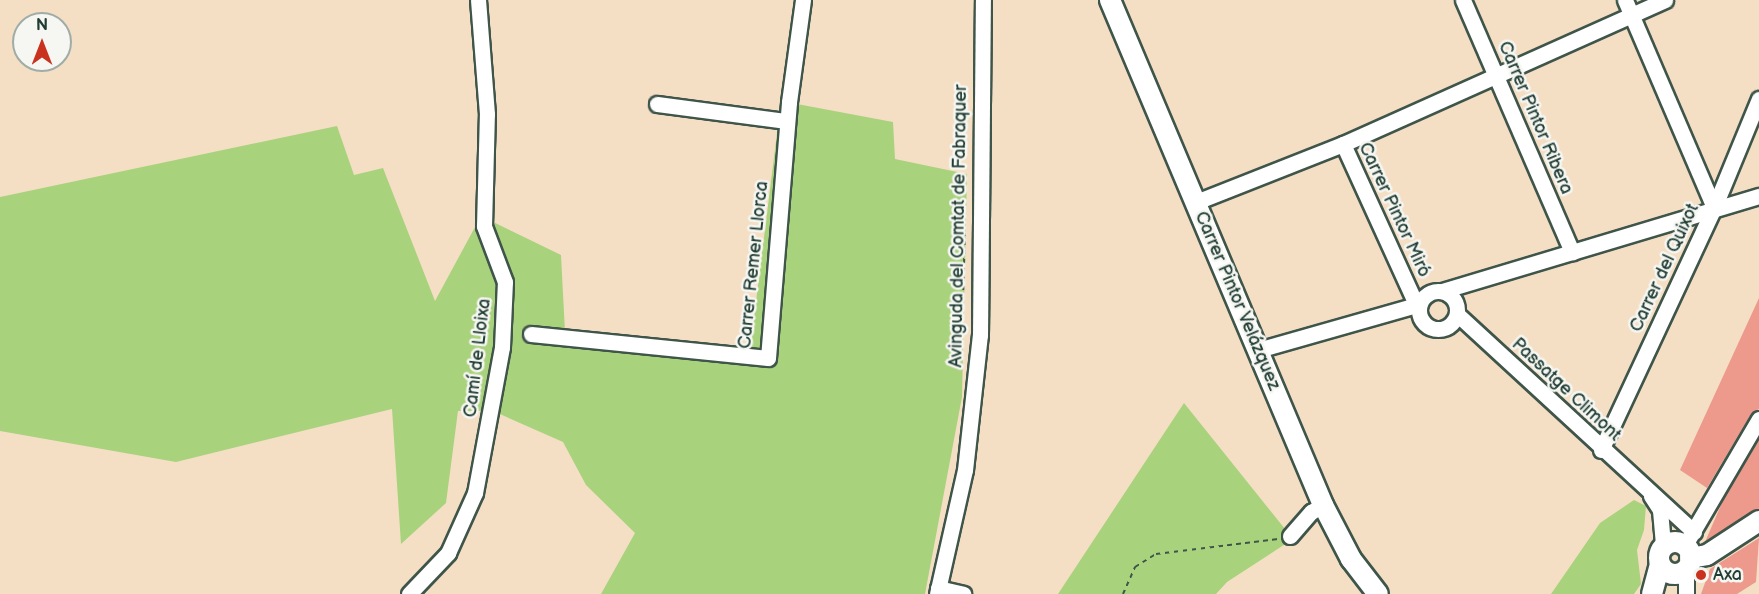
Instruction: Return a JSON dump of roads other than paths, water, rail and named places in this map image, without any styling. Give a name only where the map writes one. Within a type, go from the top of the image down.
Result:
[{"type":"street","name":"Camí de Lloixa","points":[[409,594],[448,553],[475,493],[502,347],[506,282],[484,226],[487,114],[478,0]]},
{"type":"street","name":"Carrer Remer Llorca","points":[[531,334],[768,358],[787,122],[803,0]]},
{"type":"street","name":"Avinguda del Comtat de Fabraquer","points":[[938,591],[965,470],[980,335],[983,0]]},
{"type":"street","name":"Carrer Pintor Velázquez","points":[[1110,0],[1323,505],[1351,559],[1378,594]]},
{"type":"street","name":"Carrer Pintor Ribera","points":[[1463,0],[1572,252]]},
{"type":"street","points":[[1625,0],[1714,208]]},
{"type":"street","points":[[1343,144],[1665,0]]},
{"type":"street","name":"Carrer del Quixot","points":[[1601,450],[1714,208],[1759,99]]},
{"type":"street","points":[[657,104],[787,122]]},
{"type":"street","name":"Carrer Pintor Miró","points":[[1196,202],[1343,144],[1418,304]]},
{"type":"street","points":[[1258,350],[1418,304],[1432,292],[1442,291],[1759,196]]},
{"type":"street","points":[[1418,304],[1420,317],[1433,329],[1448,327],[1457,314],[1454,299],[1442,291]]},
{"type":"street","name":"Passatge Climont","points":[[1457,314],[1650,493],[1660,510],[1679,556]]},
{"type":"street","points":[[1657,594],[1759,419]]},
{"type":"street","name":"Passatge Climont","points":[[1650,493],[1679,556]]},
{"type":"street","points":[[1290,536],[1311,512],[1323,505]]},
{"type":"street","points":[[1679,556],[1707,555],[1759,521]]},
{"type":"street","points":[[1652,594],[1679,556]]},
{"type":"street","points":[[1679,556],[1686,594]]},
{"type":"street","points":[[938,591],[963,594]]},
{"type":"place","name":"Axa","points":[[1701,575]]}]
